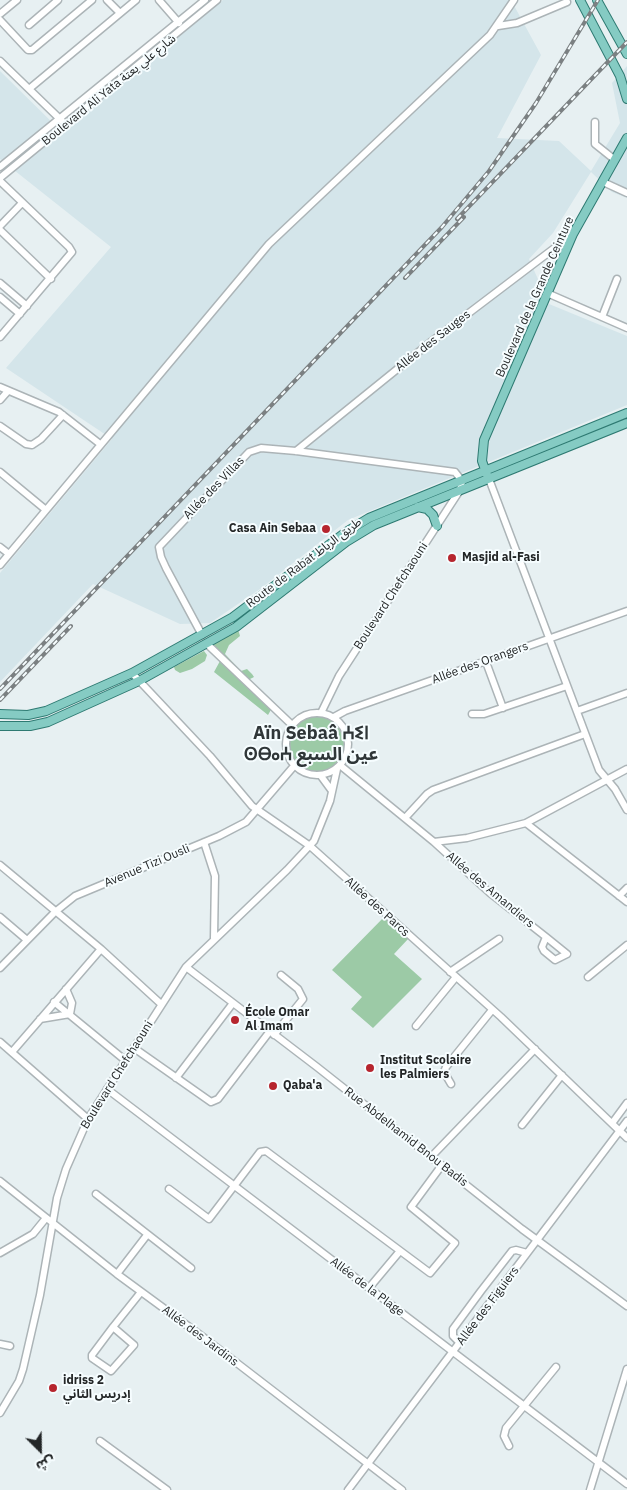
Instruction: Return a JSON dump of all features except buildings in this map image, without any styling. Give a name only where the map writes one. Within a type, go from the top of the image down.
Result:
[{"type":"main road","points":[[580,0],[620,76],[627,99]]},
{"type":"main road","points":[[597,0],[627,54]]},
{"type":"main road","name":"Boulevard de la Grande Ceinture","points":[[487,475],[482,453],[484,440],[573,234],[604,182],[627,138]]},
{"type":"main road","name":"Route de Rabat طريق الرباط","points":[[0,726],[30,726],[48,722],[139,681],[207,644],[250,617],[363,532],[460,490],[487,475],[627,413]]},
{"type":"main road","name":"Route de Rabat طريق الرباط","points":[[0,714],[28,715],[46,711],[132,674],[242,610],[357,524],[462,480],[487,475],[627,423]]},
{"type":"main road","points":[[418,507],[427,509],[434,515],[437,526]]},
{"type":"street","points":[[0,14],[17,0]]},
{"type":"street","points":[[30,25],[58,0]]},
{"type":"street","points":[[1,23],[28,50],[32,50],[92,0]]},
{"type":"street","points":[[107,0],[120,13]]},
{"type":"street","points":[[29,90],[136,0]]},
{"type":"street","points":[[159,0],[179,23]]},
{"type":"street","name":"Boulevard Ali Yata شارع علي يعتة","points":[[0,168],[205,0]]},
{"type":"street","name":"Boulevard Ali Yata شارع علي يعتة","points":[[0,179],[217,0]]},
{"type":"street","points":[[0,565],[269,244],[498,26],[514,0]]},
{"type":"street","points":[[498,26],[517,23],[567,2]]},
{"type":"street","points":[[0,61],[66,125]]},
{"type":"street","points":[[110,79],[116,84]]},
{"type":"street","points":[[595,122],[595,144],[615,160]]},
{"type":"street","points":[[0,179],[22,203],[72,250],[70,257],[0,337]]},
{"type":"street","points":[[604,182],[627,193]]},
{"type":"street","points":[[0,226],[22,203]]},
{"type":"street","points":[[0,230],[51,279]]},
{"type":"street","name":"Allée des Sauges","points":[[296,451],[462,318],[573,234]]},
{"type":"street","points":[[602,317],[617,279]]},
{"type":"street","points":[[0,283],[27,306]]},
{"type":"street","points":[[547,293],[627,328]]},
{"type":"street","points":[[0,297],[20,314]]},
{"type":"street","points":[[0,387],[43,404],[63,415],[100,444]]},
{"type":"street","points":[[0,400],[8,390]]},
{"type":"street","points":[[0,426],[26,444],[32,445],[41,439],[63,415]]},
{"type":"street","name":"Allée des Villas","points":[[202,635],[163,563],[159,546],[249,452],[261,448],[296,451],[451,470],[460,476],[462,480]]},
{"type":"street","points":[[0,472],[46,510]]},
{"type":"street","points":[[487,475],[599,770],[627,810]]},
{"type":"street","name":"Boulevard Chefchaouni","points":[[321,713],[339,676],[460,490],[462,480]]},
{"type":"street","points":[[0,547],[9,554]]},
{"type":"street","name":"Allée des Orangers","points":[[334,717],[345,711],[627,611]]},
{"type":"street","points":[[207,644],[216,655],[292,725]]},
{"type":"street","points":[[486,662],[503,708]]},
{"type":"street","name":"Allée des Parcs","points":[[132,674],[258,811],[310,846],[535,1049],[613,1122],[627,1138]]},
{"type":"street","points":[[472,714],[481,715],[567,686]]},
{"type":"street","points":[[577,711],[627,693]]},
{"type":"street","points":[[321,713],[334,717],[346,731],[349,740],[346,758],[339,767],[321,776],[306,774],[294,766],[289,758],[286,742],[292,725],[305,716],[321,713]]},
{"type":"street","points":[[405,818],[433,790],[585,734]]},
{"type":"street","name":"Avenue Tizi Ousli","points":[[0,968],[55,912],[75,896],[204,842],[246,822],[258,811],[294,766]]},
{"type":"street","name":"Boulevard Chefchaouni","points":[[0,1413],[19,1381],[23,1369],[40,1295],[52,1223],[66,1169],[88,1119],[186,967],[310,846],[326,813],[339,767]]},
{"type":"street","name":"Allée des Amandiers","points":[[339,767],[405,818],[490,893],[546,937]]},
{"type":"street","name":"Allée des Amandiers","points":[[434,842],[467,838],[526,823],[627,769]]},
{"type":"street","points":[[321,776],[332,791]]},
{"type":"street","points":[[526,823],[627,902]]},
{"type":"street","points":[[204,842],[215,876],[214,938]]},
{"type":"street","points":[[0,865],[101,949],[161,1004]]},
{"type":"street","points":[[619,896],[627,888]]},
{"type":"street","points":[[0,917],[26,940]]},
{"type":"street","points":[[450,972],[499,939]]},
{"type":"street","points":[[588,977],[627,945]]},
{"type":"street","points":[[12,1052],[101,949]]},
{"type":"street","name":"Rue Abdelhamid Bnou Badis","points":[[186,967],[537,1241],[627,1306]]},
{"type":"street","points":[[134,1048],[206,1100],[213,1101],[218,1098],[302,999],[298,989],[281,975]]},
{"type":"street","points":[[416,1026],[456,977]]},
{"type":"street","points":[[66,989],[72,1003],[70,1014]]},
{"type":"street","points":[[54,1002],[126,1061]]},
{"type":"street","points":[[176,1078],[233,1003]]},
{"type":"street","points":[[451,1084],[444,1072],[446,1066],[492,1010]]},
{"type":"street","points":[[39,1020],[70,1014]]},
{"type":"street","points":[[0,1042],[88,1119]]},
{"type":"street","points":[[431,1157],[535,1049]]},
{"type":"street","points":[[522,1126],[562,1075]]},
{"type":"street","name":"Allée de la Plage","points":[[107,1089],[627,1484]]},
{"type":"street","points":[[613,1122],[627,1103]]},
{"type":"street","name":"Allée des Figuiers","points":[[348,1490],[627,1121]]},
{"type":"street","points":[[169,1189],[210,1219],[260,1152],[266,1151],[430,1273],[455,1243],[411,1207],[442,1165]]},
{"type":"street","name":"Allée des Jardins","points":[[0,1181],[117,1274],[402,1490]]},
{"type":"street","points":[[96,1194],[192,1268]]},
{"type":"street","points":[[0,1253],[33,1234],[46,1218]]},
{"type":"street","points":[[117,1274],[147,1235]]},
{"type":"street","points":[[460,1343],[453,1336],[453,1329],[481,1291],[512,1251],[516,1250],[527,1253]]},
{"type":"street","points":[[369,1288],[400,1252]]},
{"type":"street","points":[[113,1327],[134,1345],[111,1371],[91,1357],[113,1327],[141,1292]]},
{"type":"street","points":[[0,1344],[10,1346]]},
{"type":"street","points":[[510,1446],[504,1432],[556,1368]]},
{"type":"street","points":[[590,1490],[627,1369]]},
{"type":"street","points":[[100,1441],[167,1490]]},
{"type":"shaded area","points":[[223,0],[511,0],[541,55],[497,138],[559,141],[591,171],[620,123],[612,83],[627,66],[627,198],[612,192],[591,172],[553,233],[529,259],[549,304],[627,336],[627,405],[348,520],[260,589],[210,623],[180,624],[93,584],[0,682],[0,573],[112,439],[6,368],[111,247],[0,159],[0,71],[63,133]]},
{"type":"green space","points":[[238,629],[240,636],[229,645],[225,654],[241,671],[247,669],[252,674],[254,677],[248,680],[212,645]]},
{"type":"green space","points":[[204,651],[207,655],[205,661],[192,669],[180,673],[175,670],[174,667]]},
{"type":"green space","points":[[220,661],[272,708],[268,715],[214,672]]},
{"type":"green space","points":[[316,716],[331,721],[339,729],[344,744],[339,759],[331,767],[316,772],[301,767],[293,759],[288,744],[293,729],[301,721]]},
{"type":"green space","points":[[386,915],[409,938],[394,954],[422,979],[373,1028],[351,1009],[362,997],[332,970]]},
{"type":"railway","points":[[0,689],[442,227],[489,171],[536,103],[598,0]]},
{"type":"railway","points":[[457,219],[627,42]]},
{"type":"railway","points":[[405,278],[464,217]]},
{"type":"railway","points":[[0,700],[71,626]]},
{"type":"place","name":"Casa Ain Sebaa","points":[[326,529]]},
{"type":"place","name":"Masjid al-Fasi","points":[[452,558]]},
{"type":"place","name":"École Omar Al Imam","points":[[235,1020]]},
{"type":"place","name":"Institut Scolaire les Palmiers","points":[[370,1068]]},
{"type":"place","name":"Qaba'a","points":[[273,1086]]},
{"type":"place","name":"idriss 2 إدريس الثاني","points":[[53,1388]]},
{"type":"district","name":"Aïn Sebaâ ⵄⵉⵏ ⵙⴱⴰⵄ عين السبع","points":[[311,744]]}]
